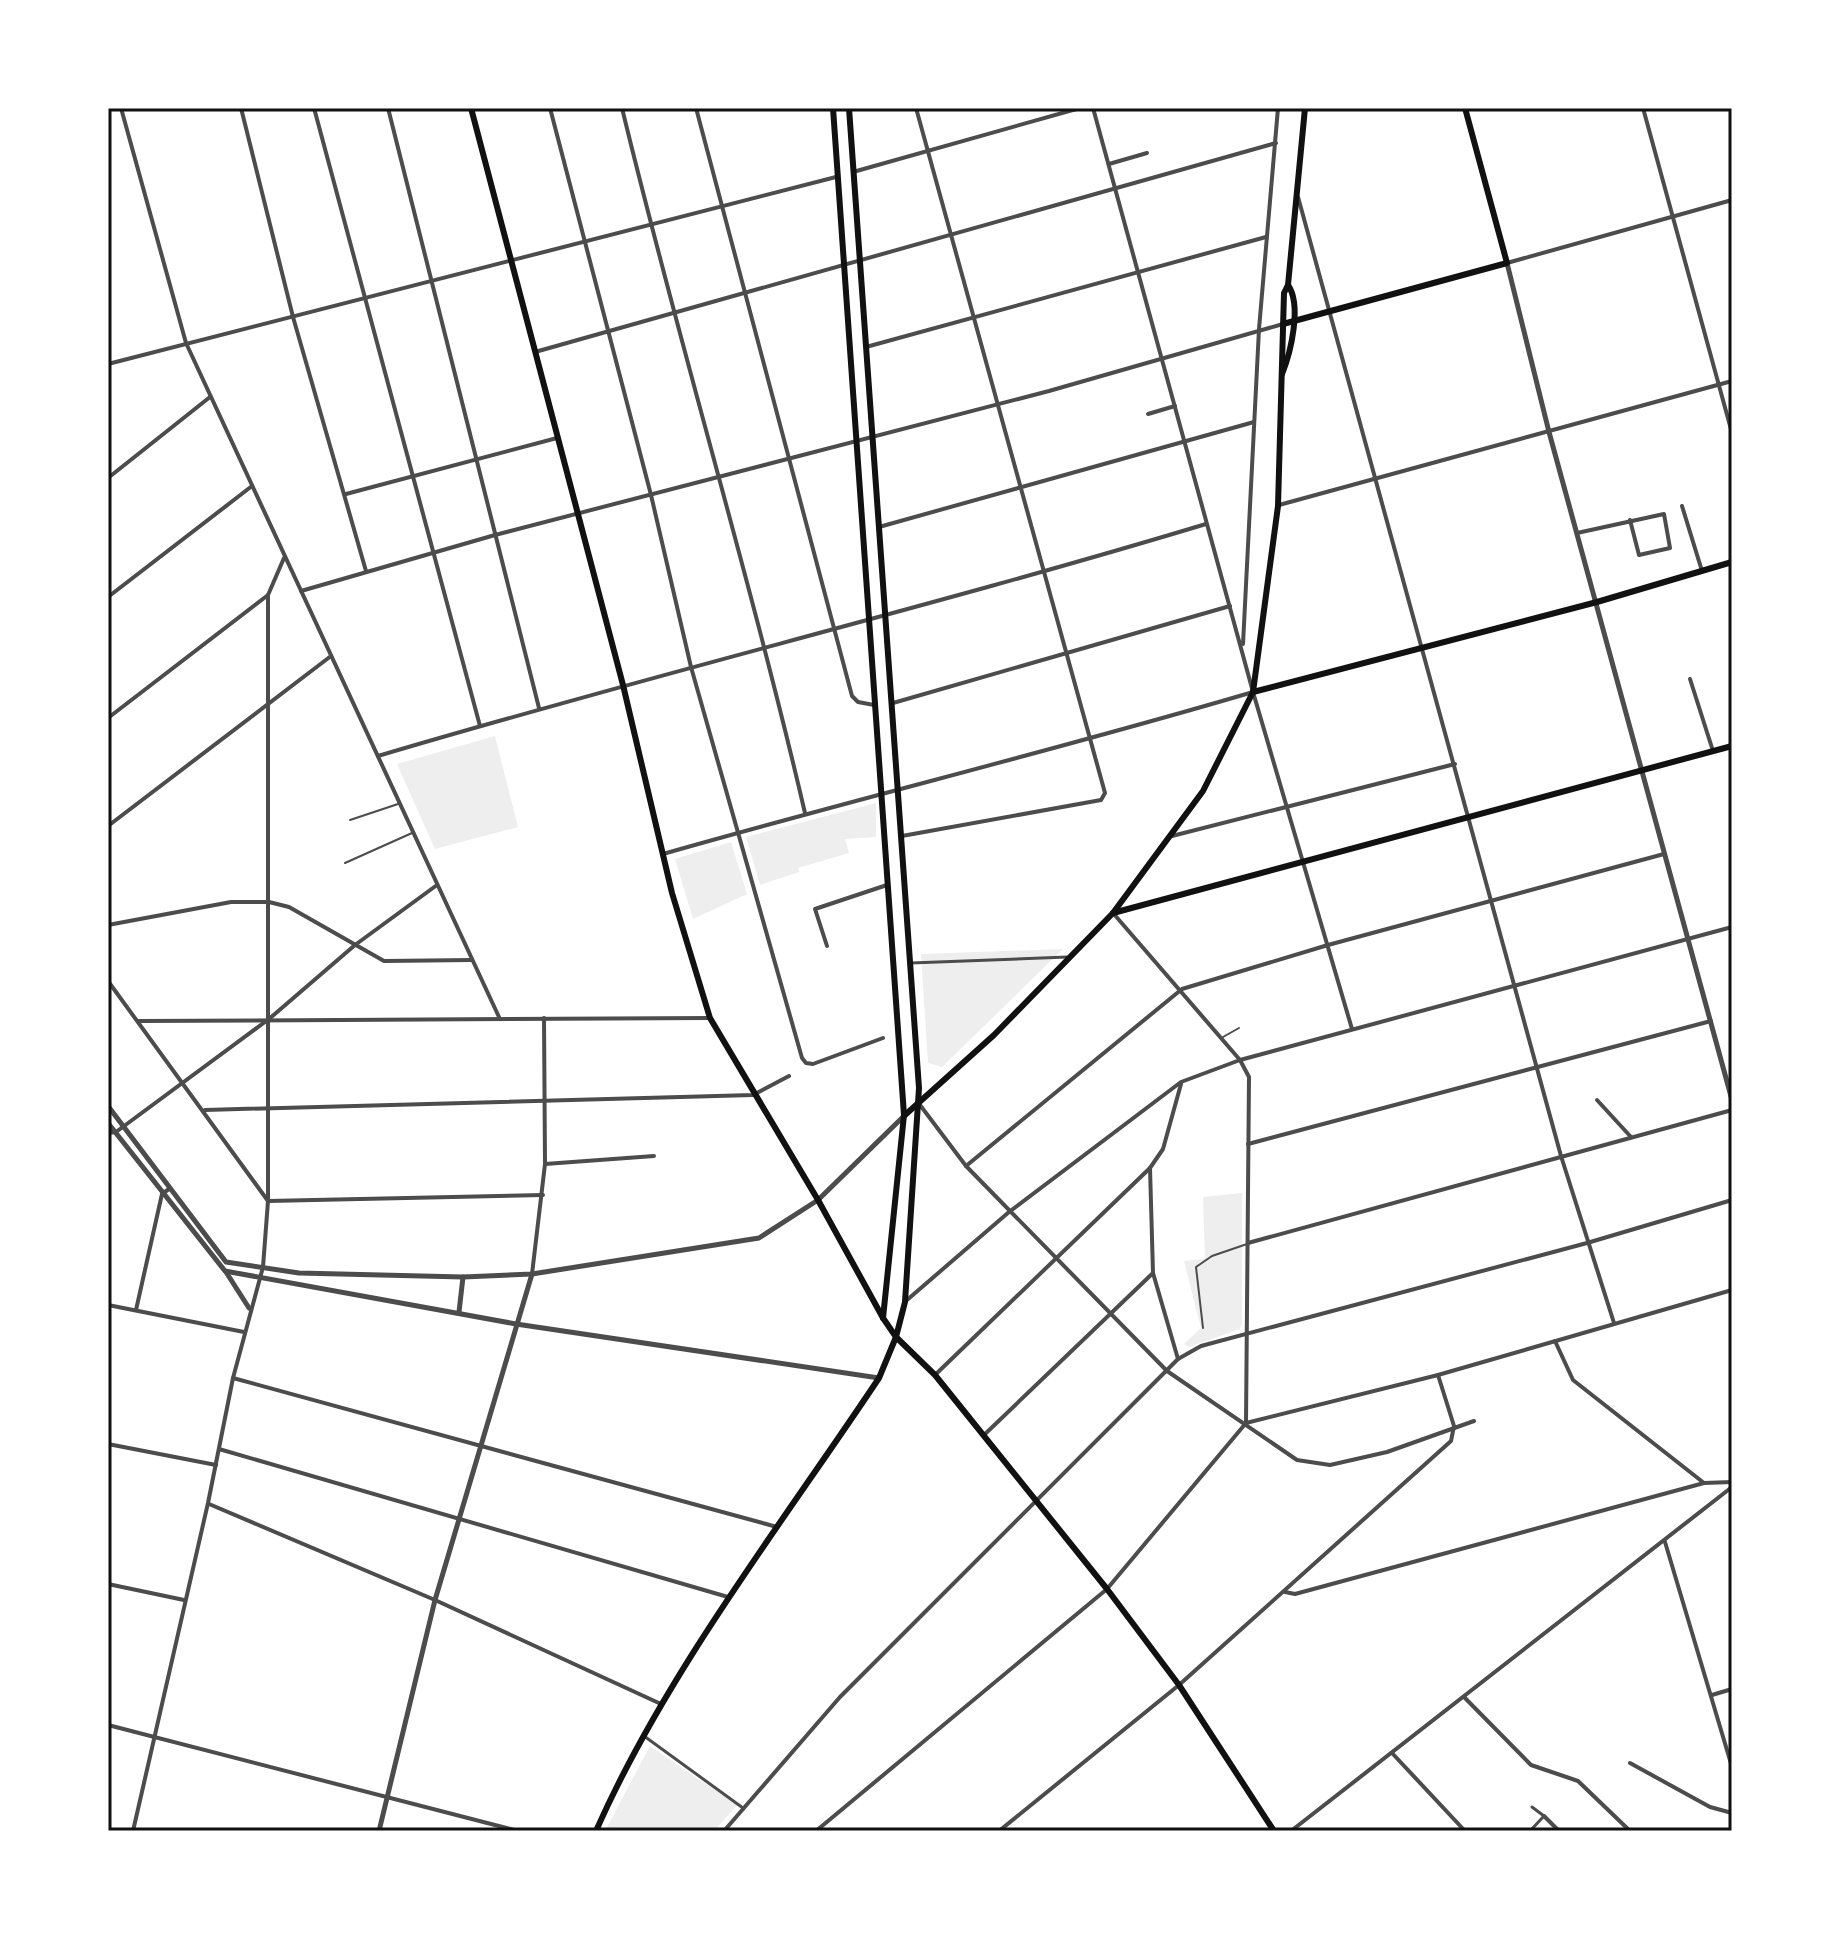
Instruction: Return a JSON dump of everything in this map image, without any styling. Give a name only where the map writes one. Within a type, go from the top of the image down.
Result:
[{"type":"main road","points":[[471,108],[623,685],[663,854],[710,1018],[896,1337],[935,1375],[1107,1589],[1179,1685],[1274,1831]]},
{"type":"main road","points":[[833,108],[904,1115],[883,1318]]},
{"type":"main road","points":[[596,1831],[619,1778],[730,1598],[879,1378],[896,1337],[905,1302],[918,1103],[887,616],[857,259],[849,108]]},
{"type":"main road","points":[[904,1115],[1073,957],[1113,913],[1203,791],[1253,692],[1278,506],[1284,293],[1288,285],[1295,187],[1305,108]]},
{"type":"main road","points":[[1283,324],[1507,263],[1465,108]]},
{"type":"main road","points":[[1282,375],[1289,358],[1292,322],[1293,293],[1288,285]]},
{"type":"main road","points":[[1253,692],[1597,602],[1732,562]]},
{"type":"main road","points":[[1113,913],[1732,746]]},
{"type":"street","points":[[121,108],[186,343],[499,1017]]},
{"type":"street","points":[[241,108],[293,317],[366,571]]},
{"type":"street","points":[[314,108],[480,726]]},
{"type":"street","points":[[388,108],[473,459],[539,708]]},
{"type":"street","points":[[550,108],[651,495],[691,667],[736,833],[806,1063],[840,1057],[883,1038]]},
{"type":"street","points":[[622,108],[674,314],[766,648],[805,813]]},
{"type":"street","points":[[696,108],[852,696],[858,702],[875,705]]},
{"type":"street","points":[[902,836],[1104,798],[953,234],[916,108]]},
{"type":"street","points":[[853,172],[1080,108]]},
{"type":"street","points":[[1093,108],[1253,692],[1352,1029]]},
{"type":"street","points":[[1243,650],[1259,329],[1278,108]]},
{"type":"street","points":[[1643,108],[1732,433]]},
{"type":"street","points":[[535,352],[1276,143]]},
{"type":"street","points":[[1109,164],[1147,153]]},
{"type":"street","points":[[108,364],[836,177]]},
{"type":"street","points":[[1295,187],[1425,647],[1561,1156],[1614,1323]]},
{"type":"street","points":[[1732,200],[1507,263],[1549,432],[1732,1100]]},
{"type":"street","points":[[864,347],[1267,237]]},
{"type":"street","points":[[301,591],[495,535],[998,405],[1283,324]]},
{"type":"street","points":[[1278,506],[1377,476],[1732,381]]},
{"type":"street","points":[[108,478],[211,397]]},
{"type":"street","points":[[1148,414],[1175,406]]},
{"type":"street","points":[[879,527],[1254,422]]},
{"type":"street","points":[[346,494],[557,438]]},
{"type":"street","points":[[108,597],[252,486]]},
{"type":"street","points":[[1682,506],[1702,571]]},
{"type":"street","points":[[1577,533],[1630,520],[1664,514],[1670,548],[1639,555],[1630,520]]},
{"type":"street","points":[[378,756],[539,708],[1045,573],[1206,524]]},
{"type":"street","points":[[133,1831],[249,1308],[263,1267],[268,1201],[268,595],[284,558]]},
{"type":"street","points":[[108,718],[268,595]]},
{"type":"street","points":[[893,703],[1230,606]]},
{"type":"street","points":[[108,826],[331,656]]},
{"type":"street","points":[[1690,679],[1713,751]]},
{"type":"street","points":[[663,854],[805,813],[1090,741],[1253,692]]},
{"type":"street","points":[[1169,836],[1455,764]]},
{"type":"street","points":[[966,1166],[1182,989],[1328,945],[1664,854]]},
{"type":"street","points":[[108,1133],[116,1132],[269,1019],[355,945],[437,885]]},
{"type":"street","points":[[827,946],[815,909],[887,885]]},
{"type":"street","points":[[108,925],[231,902],[269,902],[289,907],[355,945],[396,963],[472,960]]},
{"type":"street","points":[[1113,913],[1182,989],[1240,1060],[1249,1077],[1246,1423]]},
{"type":"street","points":[[905,1302],[1009,1212],[1181,1082],[1240,1060],[1732,927]]},
{"type":"street","points":[[911,963],[1073,957]]},
{"type":"street","points":[[108,981],[184,1081],[268,1201]]},
{"type":"street","points":[[379,1831],[435,1600],[532,1274],[545,1164],[544,1018]]},
{"type":"street","points":[[139,1021],[710,1018]]},
{"type":"street","points":[[1248,1144],[1711,1021]]},
{"type":"street","points":[[205,1110],[753,1095],[789,1076]]},
{"type":"street","points":[[935,1375],[1150,1168],[1163,1149],[1181,1082]]},
{"type":"street","points":[[1597,1100],[1631,1137]]},
{"type":"street","points":[[918,1103],[966,1166],[1167,1371],[1297,1460],[1330,1465],[1387,1452],[1474,1421]]},
{"type":"street","points":[[108,1106],[222,1259],[225,1271]]},
{"type":"street","points":[[1247,1243],[1732,1110]]},
{"type":"street","points":[[222,1259],[237,1266],[299,1273],[463,1277],[532,1274],[759,1238],[818,1200],[904,1115]]},
{"type":"street","points":[[108,1123],[225,1271],[249,1308]]},
{"type":"street","points":[[545,1164],[654,1156]]},
{"type":"street","points":[[1150,1168],[1153,1273],[1178,1359]]},
{"type":"street","points":[[136,1310],[162,1194],[169,1189]]},
{"type":"street","points":[[268,1201],[543,1195]]},
{"type":"street","points":[[724,1831],[840,1697],[1178,1359],[1201,1346],[1246,1333],[1587,1243],[1732,1200]]},
{"type":"street","points":[[225,1271],[516,1324],[879,1378]]},
{"type":"street","points":[[983,1436],[1153,1273]]},
{"type":"street","points":[[459,1312],[463,1277]]},
{"type":"street","points":[[816,1831],[1107,1589],[1246,1423],[1438,1375],[1732,1290]]},
{"type":"street","points":[[108,1305],[244,1332]]},
{"type":"street","points":[[1555,1340],[1573,1380],[1704,1483]]},
{"type":"street","points":[[999,1831],[1179,1685],[1451,1441],[1454,1426],[1438,1375]]},
{"type":"street","points":[[233,1378],[779,1528]]},
{"type":"street","points":[[108,1444],[216,1465]]},
{"type":"street","points":[[219,1449],[730,1598]]},
{"type":"street","points":[[1285,1592],[1295,1594],[1704,1483],[1732,1485]]},
{"type":"street","points":[[1291,1831],[1665,1542],[1732,1485]]},
{"type":"street","points":[[208,1503],[435,1600],[664,1705]]},
{"type":"street","points":[[1665,1542],[1729,1748],[1732,1767]]},
{"type":"street","points":[[108,1584],[184,1600]]},
{"type":"street","points":[[1712,1695],[1732,1689]]},
{"type":"street","points":[[1464,1697],[1531,1765],[1578,1781],[1629,1830]]},
{"type":"street","points":[[108,1725],[518,1831]]},
{"type":"street","points":[[644,1736],[743,1808]]},
{"type":"street","points":[[1392,1753],[1465,1831]]},
{"type":"street","points":[[1630,1763],[1710,1807],[1732,1813]]},
{"type":"street","points":[[1532,1807],[1559,1831]]},
{"type":"street","points":[[1530,1831],[1544,1816]]},
{"type":"lane","points":[[350,820],[399,803]]},
{"type":"lane","points":[[345,863],[413,833]]},
{"type":"lane","points":[[1222,1038],[1239,1028]]},
{"type":"lane","points":[[1203,1328],[1196,1267],[1212,1256],[1247,1243]]},
{"type":"shaded area","points":[[495,736],[518,827],[435,849],[397,764]]},
{"type":"shaded area","points":[[876,803],[876,837],[845,839],[849,853],[798,868],[799,872],[760,885],[746,837]]},
{"type":"shaded area","points":[[731,842],[747,894],[693,919],[675,859]]},
{"type":"shaded area","points":[[1063,949],[942,1067],[928,1063],[921,954]]},
{"type":"shaded area","points":[[1242,1193],[1240,1329],[1189,1347],[1184,1344],[1201,1328],[1184,1261],[1205,1259],[1203,1197]]},
{"type":"shaded area","points":[[650,1746],[737,1805],[714,1831],[605,1831]]}]
